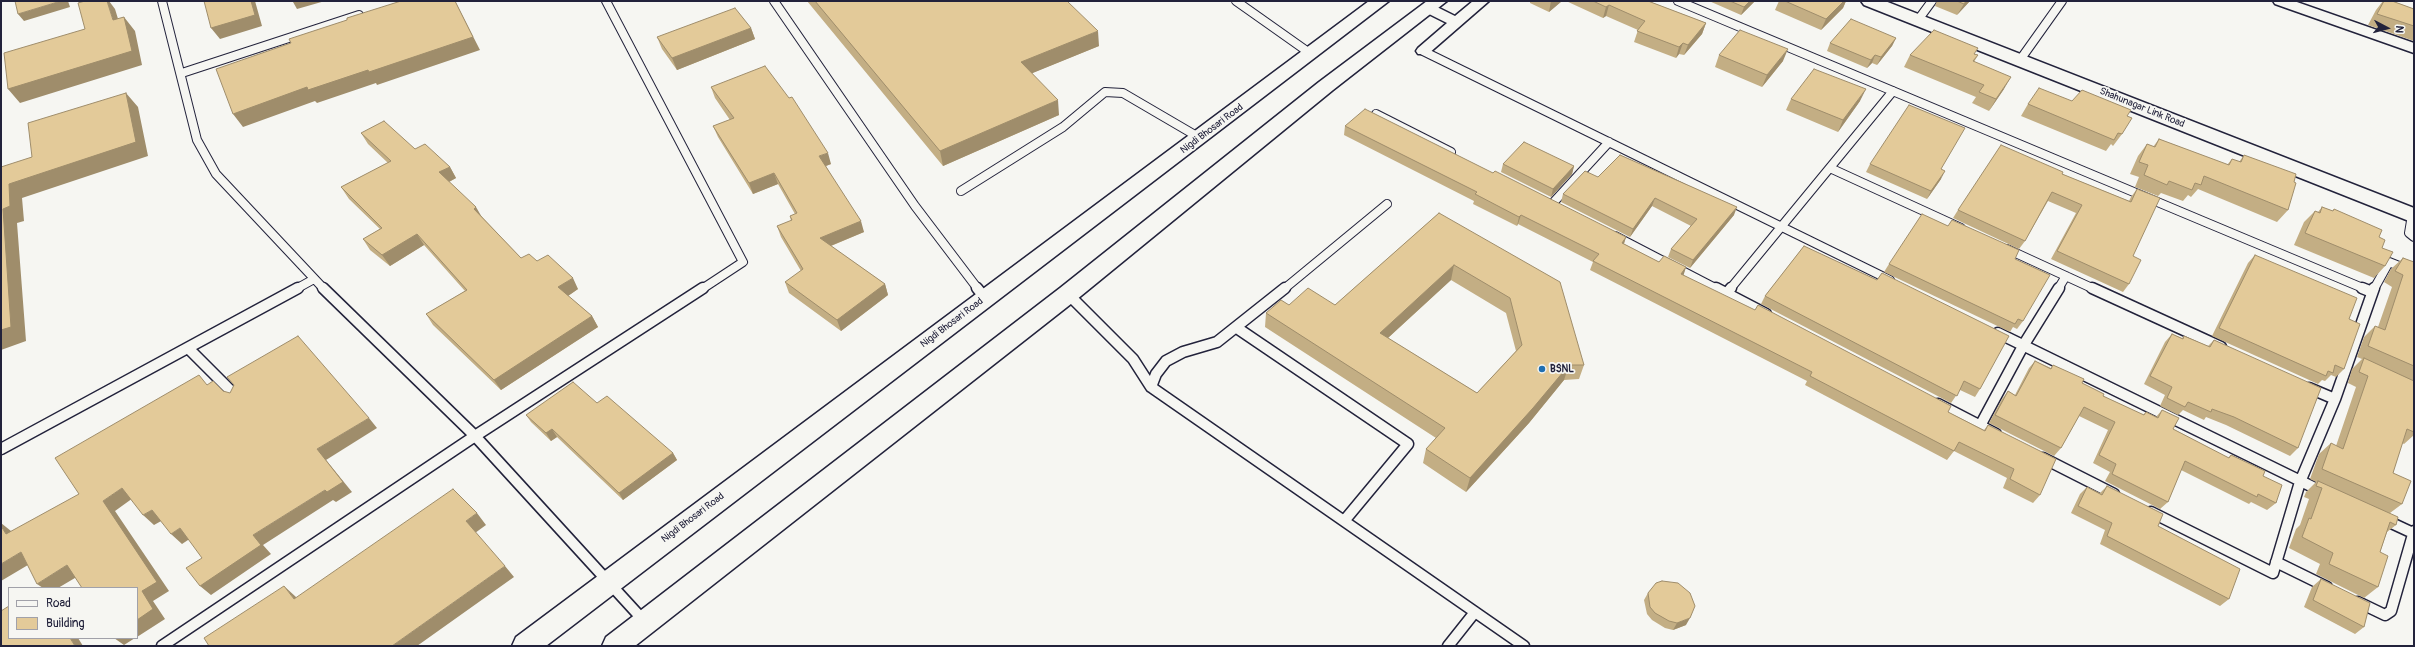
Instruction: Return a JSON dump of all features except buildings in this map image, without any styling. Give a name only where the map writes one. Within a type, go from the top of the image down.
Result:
[{"type":"main road","name":"Shahunagar Link Road","points":[[1870,1],[2413,216]]},
{"type":"main road","name":"Nigdi Bhosari Road","points":[[525,646],[609,581],[1311,54],[1373,3]]},
{"type":"main road","points":[[615,646],[1068,294],[1326,86],[1433,5]]},
{"type":"street","points":[[1423,51],[1482,1]]},
{"type":"street","points":[[2280,1],[2414,48]]},
{"type":"street","points":[[1433,5],[1457,23]]},
{"type":"lane","points":[[162,1],[182,74],[197,140],[216,174],[314,279],[475,436],[645,622]]},
{"type":"lane","points":[[162,646],[475,436],[743,262],[606,1]]},
{"type":"lane","points":[[774,1],[915,206],[985,298]]},
{"type":"lane","points":[[1236,1],[1311,54]]},
{"type":"lane","points":[[1678,1],[2372,292]]},
{"type":"lane","points":[[1918,20],[1932,1]]},
{"type":"lane","points":[[2020,60],[2062,1]]},
{"type":"lane","points":[[182,74],[364,14]]},
{"type":"lane","points":[[1423,51],[1896,283]]},
{"type":"lane","points":[[1727,293],[1893,91]]},
{"type":"lane","points":[[961,191],[1063,127],[1105,92],[1123,93],[1200,138]]},
{"type":"lane","points":[[1376,114],[1460,157]]},
{"type":"lane","points":[[1552,204],[1609,142]]},
{"type":"lane","points":[[1830,168],[1973,234]]},
{"type":"lane","points":[[1151,386],[1156,374],[1166,361],[1183,352],[1217,342],[1237,328],[1388,204]]},
{"type":"lane","points":[[2413,216],[2409,233],[2414,237]]},
{"type":"lane","points":[[1608,232],[1776,319]]},
{"type":"lane","points":[[2001,247],[2233,353]]},
{"type":"lane","points":[[2144,508],[2273,573],[2300,482],[2352,361],[2372,292],[2390,262],[2414,272]]},
{"type":"lane","points":[[1980,426],[2023,346],[2066,276]]},
{"type":"lane","points":[[1,449],[189,349],[314,279]]},
{"type":"lane","points":[[1068,294],[1133,359],[1151,386],[1524,646]]},
{"type":"lane","points":[[1237,328],[1408,444],[1344,521]]},
{"type":"lane","points":[[1988,328],[2328,495]]},
{"type":"lane","points":[[189,349],[236,397]]},
{"type":"lane","points":[[2298,383],[2335,399]]},
{"type":"lane","points":[[1931,400],[2008,440]]},
{"type":"lane","points":[[2037,455],[2123,498]]},
{"type":"lane","points":[[2276,562],[2385,615],[2391,611],[2414,532],[2378,517]]},
{"type":"lane","points":[[1448,646],[1476,612]]},
{"type":"place","name":"BSNL","points":[[1542,369]]}]
